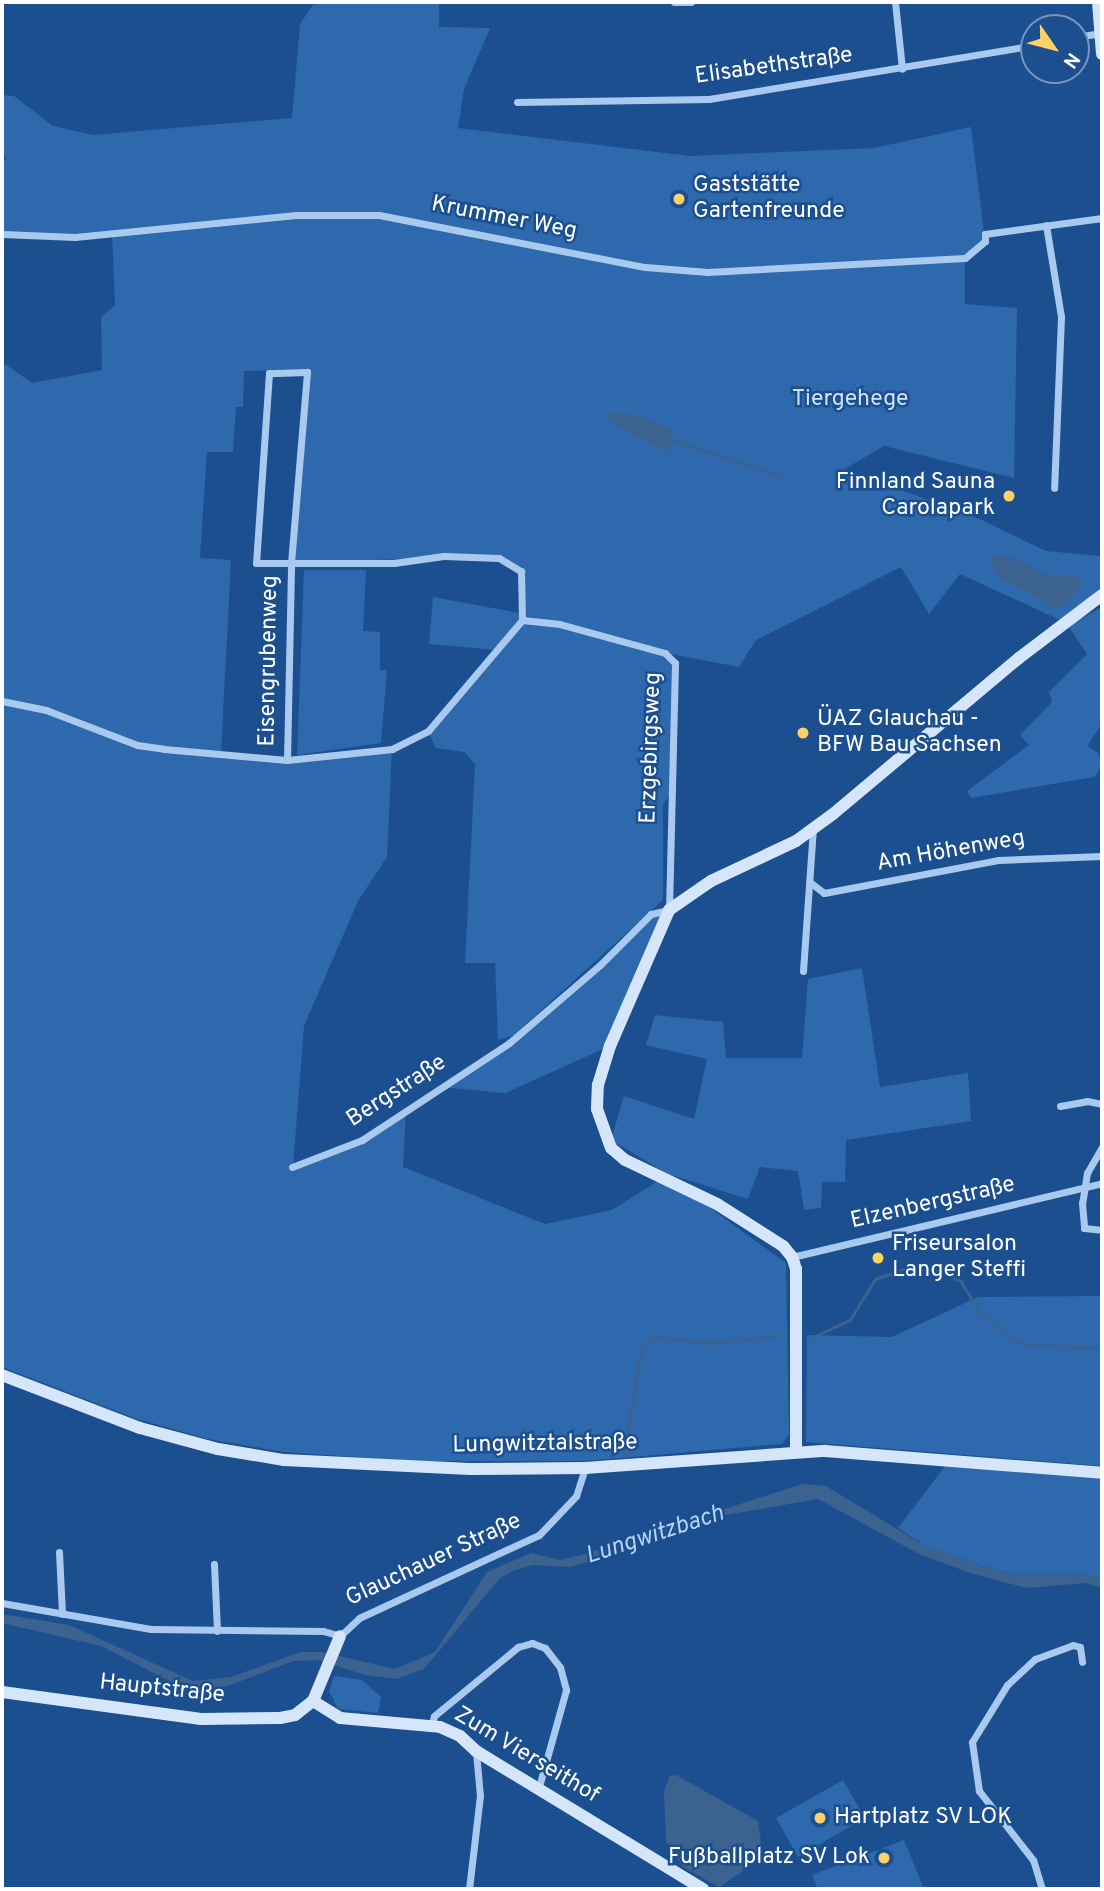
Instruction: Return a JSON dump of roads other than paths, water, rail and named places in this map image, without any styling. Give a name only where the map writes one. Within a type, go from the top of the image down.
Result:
[{"type":"street","points":[[675,3],[691,2]]},
{"type":"street","points":[[895,2],[902,69]]},
{"type":"street","points":[[1098,2],[1102,54]]},
{"type":"street","points":[[1090,35],[1100,33]]},
{"type":"street","name":"Elisabethstraße","points":[[517,102],[709,99],[1020,48]]},
{"type":"street","name":"Krummer Weg","points":[[2,234],[75,237],[296,215],[379,215],[645,267],[708,272],[965,258],[985,241],[985,234],[1046,225]]},
{"type":"street","points":[[1054,488],[1060,317],[1046,225],[1102,218]]},
{"type":"street","name":"Eisengrubenweg","points":[[287,760],[291,563],[307,372],[269,373],[256,563],[291,563],[493,557],[521,571],[522,621]]},
{"type":"street","points":[[796,1452],[796,1269],[792,1257],[783,1246],[717,1204],[625,1160],[611,1147],[601,1129],[598,1085],[610,1046],[669,910],[689,894],[814,828],[1102,595]]},
{"type":"street","points":[[2,701],[46,710],[137,745],[287,760],[407,744],[451,707],[522,621]]},
{"type":"street","name":"Erzgebirgsweg","points":[[522,621],[560,624],[665,653],[675,663],[669,910]]},
{"type":"street","points":[[803,971],[805,906],[811,883],[814,828]]},
{"type":"street","name":"Am Höhenweg","points":[[811,883],[824,893],[998,860],[1102,856]]},
{"type":"street","name":"Bergstraße","points":[[292,1167],[362,1140],[515,1037],[600,965],[651,914],[669,910]]},
{"type":"street","points":[[1060,1106],[1087,1101],[1102,1104]]},
{"type":"street","points":[[1102,1147],[1082,1188],[1084,1228],[1102,1230]]},
{"type":"street","name":"Elzenbergstraße","points":[[792,1257],[1102,1183]]},
{"type":"street","name":"Lungwitztalstraße","points":[[2,1375],[140,1428],[250,1455],[380,1466],[585,1468],[796,1452],[1102,1473]]},
{"type":"street","name":"Glauchauer Straße","points":[[313,1701],[340,1636],[359,1618],[539,1535],[576,1496],[585,1468]]},
{"type":"street","points":[[59,1552],[62,1614]]},
{"type":"street","points":[[214,1564],[217,1631]]},
{"type":"street","points":[[2,1603],[151,1629],[323,1631],[340,1636]]},
{"type":"street","points":[[431,1726],[435,1716],[518,1647],[532,1643],[545,1648],[560,1667],[566,1690],[539,1787]]},
{"type":"street","points":[[1042,1889],[1033,1860],[979,1791],[972,1742],[1007,1685],[1035,1659],[1073,1645],[1080,1647],[1082,1662]]},
{"type":"street","name":"Hauptstraße","points":[[2,1692],[201,1719],[280,1718],[295,1715],[313,1701]]},
{"type":"street","name":"Zum Vierseithof","points":[[313,1701],[340,1718],[431,1726],[460,1737],[476,1751],[703,1889]]},
{"type":"street","points":[[468,1889],[480,1796],[476,1751]]},
{"type":"water","points":[[604,414],[634,414],[669,428],[674,434],[667,453],[615,425]]},
{"type":"water","points":[[1005,554],[1047,575],[1073,575],[1083,582],[1066,606],[1056,608],[1001,579],[991,567],[991,558]]},
{"type":"water","name":"Lungwitzbach","points":[[802,1484],[826,1486],[927,1547],[981,1566],[1018,1575],[1078,1574],[1102,1579],[1102,1588],[1086,1583],[1027,1588],[973,1574],[919,1554],[818,1499],[726,1515],[571,1567],[533,1565],[515,1570],[500,1578],[424,1669],[397,1679],[365,1675],[318,1660],[293,1661],[225,1687],[198,1690],[181,1687],[101,1646],[2,1623],[2,1614],[69,1625],[193,1681],[231,1677],[301,1652],[322,1652],[395,1669],[435,1652],[487,1572],[531,1553],[560,1560],[585,1554]]},
{"type":"water","points":[[676,1775],[758,1821],[761,1842],[748,1868],[719,1887],[683,1867],[666,1842],[664,1791],[670,1776]]},
{"type":"waterway","points":[[673,440],[781,475]]},
{"type":"waterway","points":[[811,1338],[850,1320],[875,1279],[923,1263],[961,1281],[979,1311],[1010,1338],[1027,1345],[1102,1348]]},
{"type":"waterway","points":[[624,1457],[641,1348],[653,1337],[711,1343],[780,1336]]},
{"type":"place","name":"Gaststätte Gartenfreunde","points":[[679,199]]},
{"type":"place","name":"Finnland Sauna Carolapark","points":[[1009,496]]},
{"type":"place","name":"ÜAZ Glauchau - BFW Bau Sachsen","points":[[803,733]]},
{"type":"place","name":"Friseursalon Langer Steffi","points":[[878,1258]]},
{"type":"place","name":"Hartplatz SV LOK","points":[[820,1818]]},
{"type":"place","name":"Fußballplatz SV Lok","points":[[884,1858]]},
{"type":"park label","name":"Tiergehege","points":[[850,400]]}]
